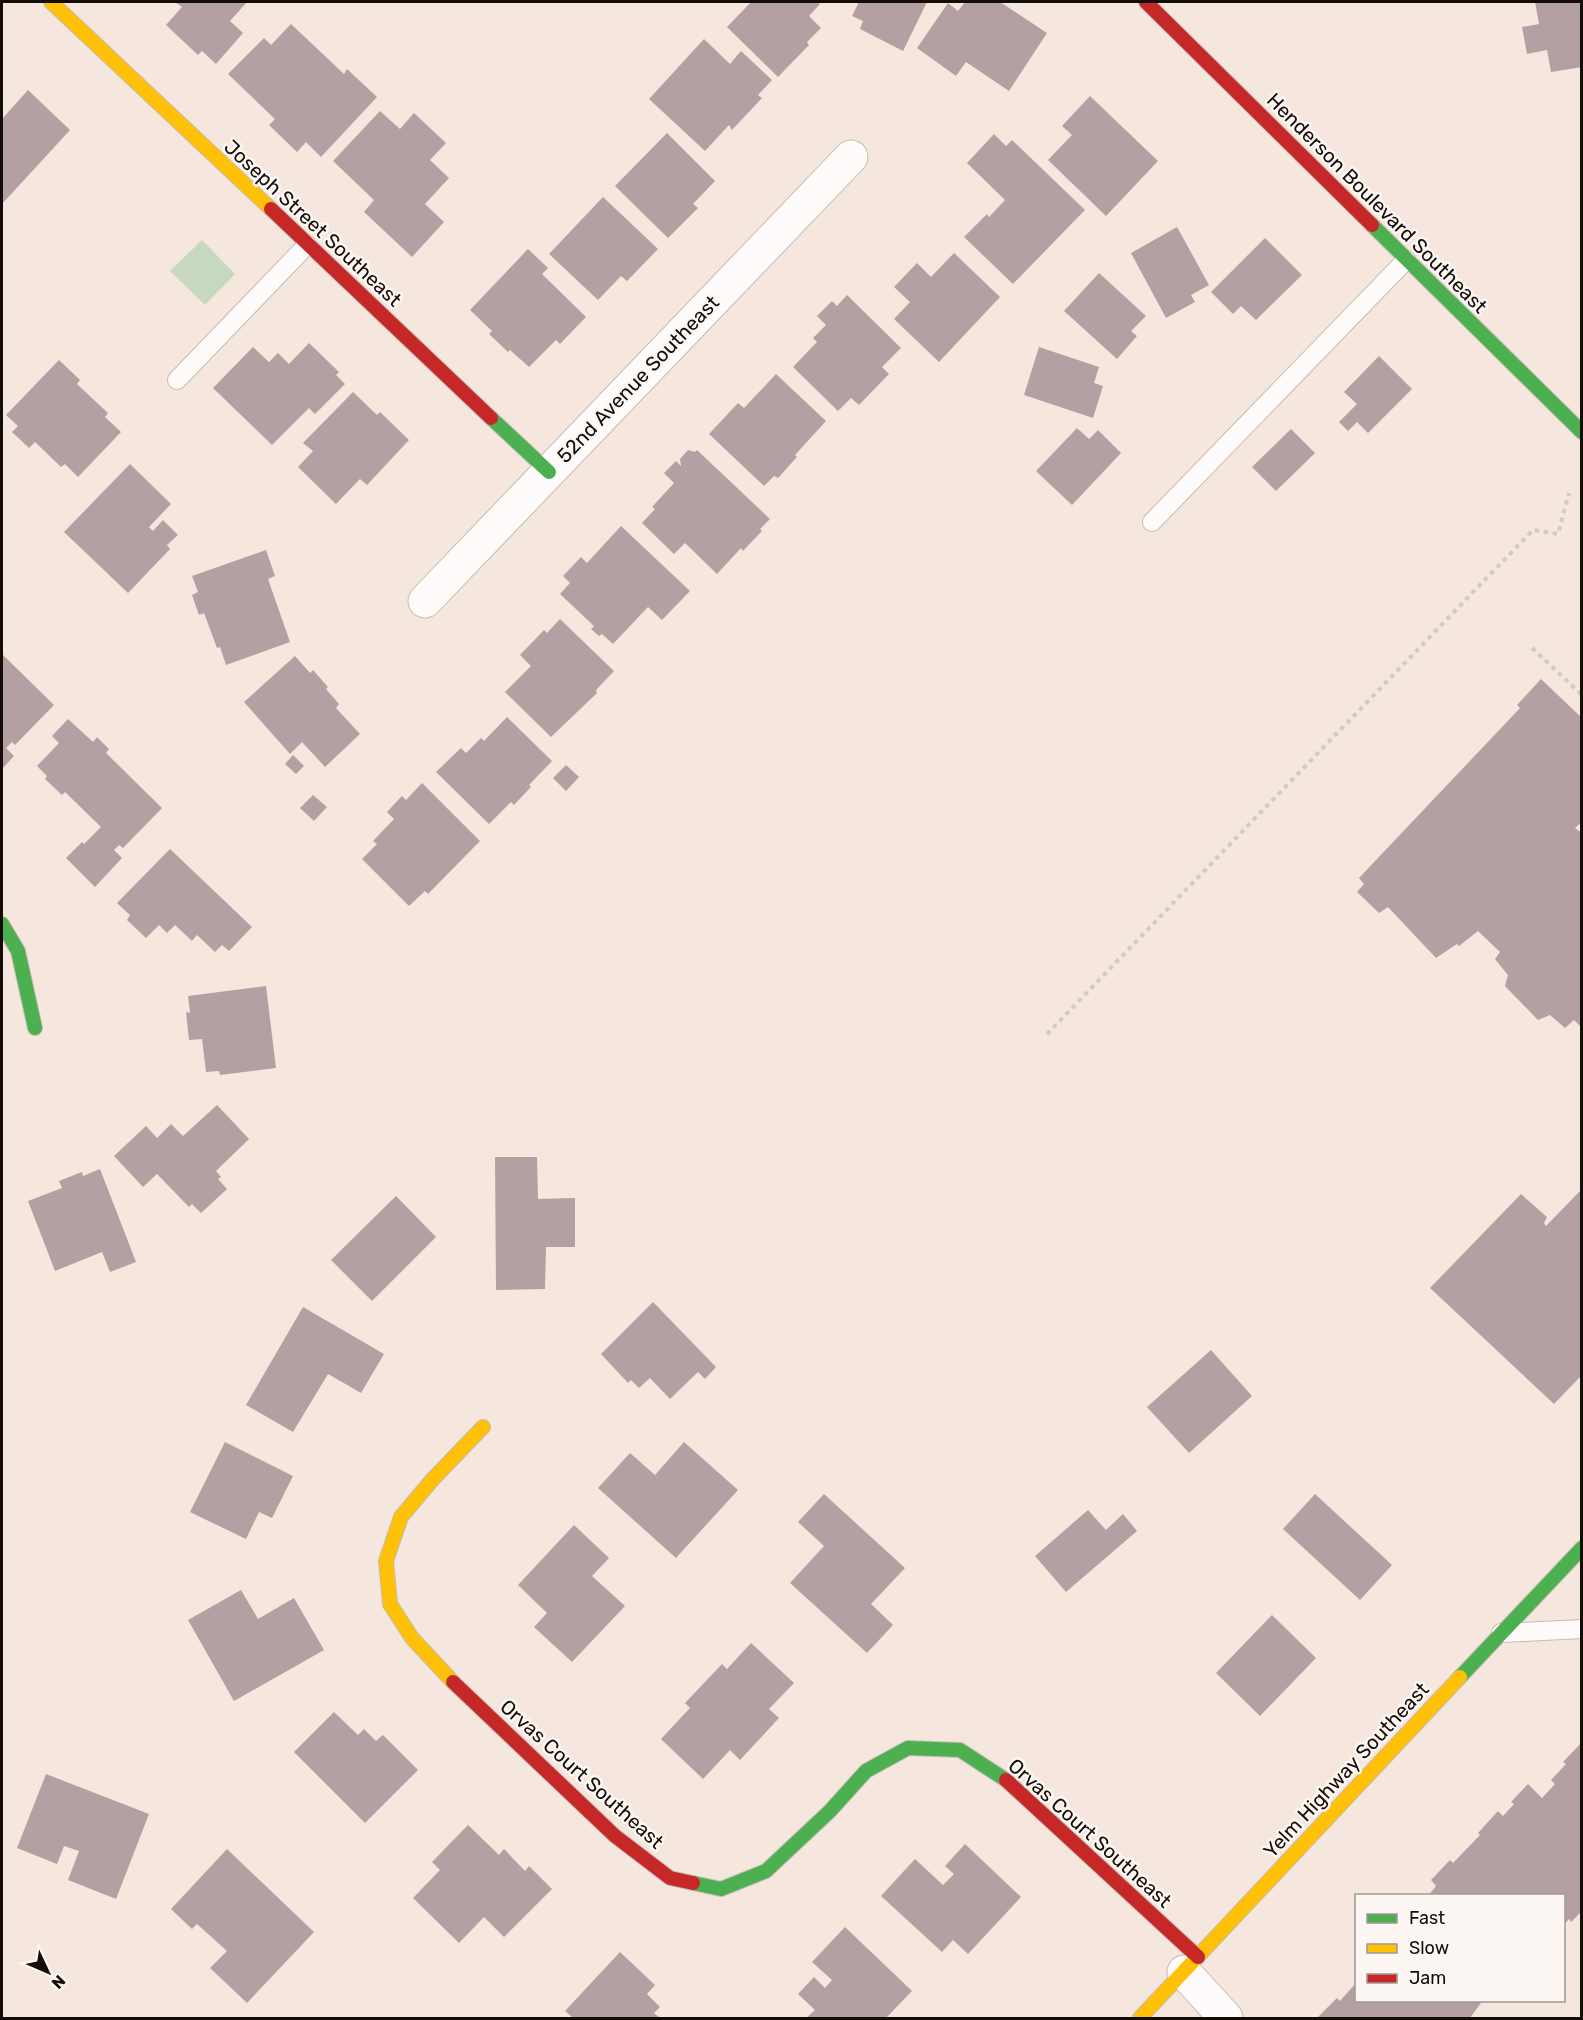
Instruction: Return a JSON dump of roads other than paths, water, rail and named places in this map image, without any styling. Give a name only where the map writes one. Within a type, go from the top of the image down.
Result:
[{"type":"street","name":"Joseph Street Southeast","points":[[51,2],[549,472]]},
{"type":"street","name":"Henderson Boulevard Southeast","points":[[1146,2],[1581,432]]},
{"type":"street","name":"52nd Avenue Southeast","points":[[425,601],[851,157]]},
{"type":"street","points":[[2,924],[18,951],[35,1028]]},
{"type":"street","name":"Orvas Court Southeast","points":[[483,1427],[433,1479],[401,1517],[386,1561],[390,1604],[412,1638],[442,1671],[615,1836],[670,1878],[721,1889],[766,1871],[830,1811],[866,1772],[908,1748],[960,1750],[1001,1776],[1191,1965]]},
{"type":"street","name":"Yelm Highway Southeast","points":[[1140,2019],[1581,1548]]},
{"type":"street","points":[[1191,1965],[1226,2019]]},
{"type":"lane","points":[[177,380],[307,245]]},
{"type":"lane","points":[[1152,522],[1406,260]]},
{"type":"lane","points":[[1500,1633],[1581,1629]]}]
